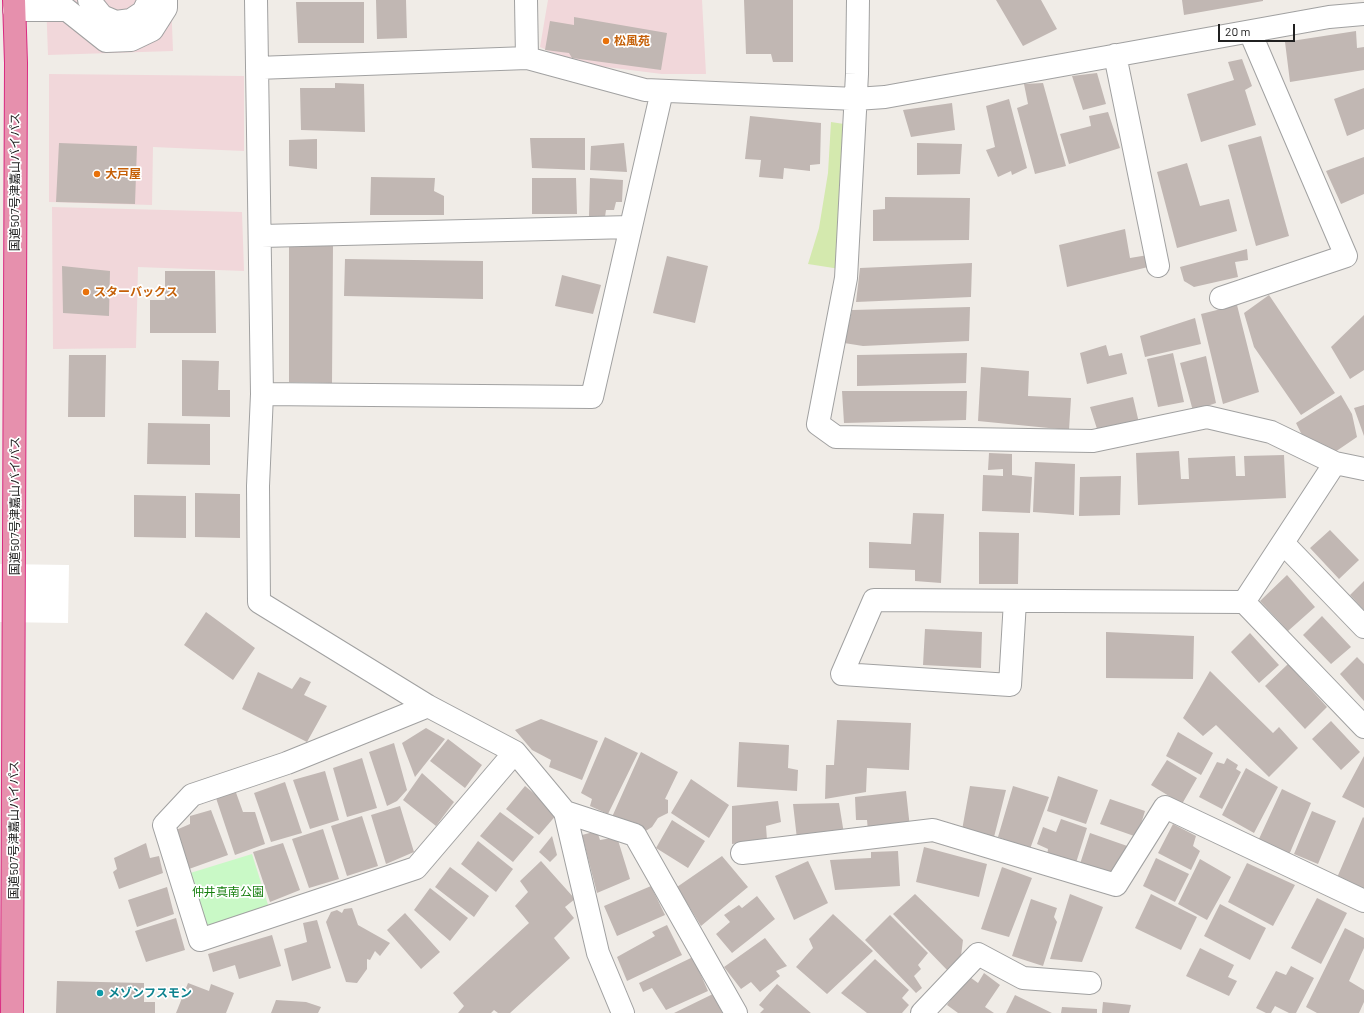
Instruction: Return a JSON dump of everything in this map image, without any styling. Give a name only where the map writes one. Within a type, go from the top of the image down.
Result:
[{"type":"highway","name":"国道507号津嘉山バイパス","points":[[12,1013],[16,63],[14,5]]},
{"type":"street","points":[[89,0],[102,16],[116,22],[131,20],[143,12],[149,0]]},
{"type":"street","points":[[14,5],[67,10],[106,41],[131,40],[152,30],[166,8],[166,0]]},
{"type":"street","points":[[256,0],[262,394],[258,486],[259,602],[428,706],[515,752],[565,812],[598,953],[623,1013]]},
{"type":"street","points":[[526,0],[527,58]]},
{"type":"street","points":[[858,0],[856,99],[846,278],[818,424],[836,437],[1093,441],[1206,417],[1271,432],[1335,463],[1364,469]]},
{"type":"street","points":[[258,68],[527,58],[645,90],[856,99],[885,97],[1329,17],[1364,14]]},
{"type":"street","points":[[1221,298],[1346,256],[1250,32]]},
{"type":"street","points":[[1115,55],[1158,266]]},
{"type":"street","points":[[262,394],[592,397],[662,90]]},
{"type":"street","points":[[260,236],[631,227]]},
{"type":"street","points":[[1244,602],[1335,463]]},
{"type":"street","points":[[1283,543],[1364,627]]},
{"type":"street","points":[[1016,601],[1010,685],[842,674],[874,600],[1244,602],[1364,727]]},
{"type":"street","points":[[428,706],[287,763],[192,795],[164,826],[200,940],[416,868],[515,752]]},
{"type":"street","points":[[742,853],[932,830],[1116,885],[1165,807],[1364,901]]},
{"type":"street","points":[[565,812],[635,835],[736,1013]]},
{"type":"street","points":[[922,1013],[978,954],[1023,978],[1090,983]]},
{"type":"shaded area","points":[[46,0],[171,0],[173,51],[48,55]]},
{"type":"shaded area","name":"松風苑","points":[[548,0],[702,0],[706,74],[662,74],[574,63],[540,47]]},
{"type":"shaded area","points":[[49,74],[244,76],[244,151],[153,147],[152,205],[49,202]]},
{"type":"shaded area","points":[[52,207],[242,212],[244,271],[138,267],[136,348],[53,349]]},
{"type":"green space","points":[[831,122],[844,124],[840,269],[808,264],[819,228],[828,173]]},
{"type":"green space","name":"仲井真南公園","points":[[252,854],[269,908],[207,931],[187,874]]},
{"type":"pier","points":[[0,564],[69,565],[68,623],[0,622]]},
{"type":"building","points":[[376,0],[406,0],[407,38],[377,39]]},
{"type":"building","points":[[744,0],[793,0],[793,62],[773,62],[771,54],[746,54]]},
{"type":"building","points":[[996,0],[1041,0],[1057,29],[1023,46]]},
{"type":"building","points":[[1182,0],[1263,0],[1263,1],[1184,15]]},
{"type":"building","points":[[296,2],[364,2],[364,43],[298,43]]},
{"type":"building","name":"松風苑","points":[[574,17],[667,33],[661,70],[572,58],[569,53],[545,50],[550,21],[574,25]]},
{"type":"building","points":[[1356,31],[1357,48],[1364,47],[1364,70],[1290,82],[1285,42]]},
{"type":"building","points":[[1242,59],[1252,86],[1245,90],[1256,125],[1201,142],[1187,94],[1234,80],[1228,62]]},
{"type":"building","points":[[1097,73],[1106,104],[1083,110],[1072,76]]},
{"type":"building","points":[[335,83],[364,84],[365,132],[301,130],[300,88],[335,88]]},
{"type":"building","points":[[1043,83],[1066,166],[1035,174],[1017,108],[1028,104],[1024,84]]},
{"type":"building","points":[[1364,88],[1364,129],[1347,136],[1334,99]]},
{"type":"building","points":[[1009,99],[1027,168],[1012,175],[1011,171],[998,177],[986,150],[995,147],[986,106]]},
{"type":"building","points":[[952,103],[955,130],[911,137],[903,110]]},
{"type":"building","points":[[1108,112],[1120,148],[1069,164],[1060,134],[1091,126],[1089,116]]},
{"type":"building","points":[[750,116],[821,123],[820,164],[810,165],[810,171],[784,168],[783,179],[759,177],[761,160],[745,159]]},
{"type":"building","points":[[1261,136],[1289,236],[1256,246],[1228,145]]},
{"type":"building","points":[[530,138],[585,138],[585,170],[532,168]]},
{"type":"building","points":[[317,139],[317,169],[289,166],[289,140]]},
{"type":"building","name":"大戸屋","points":[[59,143],[137,146],[135,204],[56,202]]},
{"type":"building","points":[[624,143],[627,172],[590,170],[591,146]]},
{"type":"building","points":[[917,143],[962,144],[960,174],[917,175]]},
{"type":"building","points":[[1364,157],[1364,194],[1341,204],[1326,171]]},
{"type":"building","points":[[1187,163],[1200,206],[1229,199],[1237,231],[1177,248],[1157,172]]},
{"type":"building","points":[[371,177],[435,178],[434,191],[444,196],[444,215],[370,215]]},
{"type":"building","points":[[532,178],[576,178],[577,214],[532,214]]},
{"type":"building","points":[[590,178],[623,180],[622,202],[616,202],[614,210],[606,210],[605,217],[589,216]]},
{"type":"building","points":[[885,197],[970,198],[969,240],[873,241],[873,210],[885,209]]},
{"type":"building","points":[[1125,229],[1130,258],[1148,255],[1148,267],[1067,287],[1059,245]]},
{"type":"building","points":[[289,244],[333,245],[332,383],[289,382]]},
{"type":"building","points":[[1247,249],[1248,260],[1235,262],[1238,277],[1194,287],[1184,281],[1180,267]]},
{"type":"building","points":[[667,256],[708,266],[695,323],[653,313]]},
{"type":"building","points":[[345,259],[483,261],[483,299],[344,296]]},
{"type":"building","points":[[972,263],[971,297],[856,302],[860,268]]},
{"type":"building","name":"スターバックス","points":[[62,266],[110,271],[109,316],[63,313]]},
{"type":"building","points":[[165,271],[215,271],[216,333],[150,333],[150,300],[165,300]]},
{"type":"building","points":[[562,275],[601,285],[593,314],[555,306]]},
{"type":"building","points":[[1269,295],[1335,393],[1301,415],[1254,347],[1244,313]]},
{"type":"building","points":[[1237,305],[1259,392],[1223,404],[1201,314]]},
{"type":"building","points":[[970,307],[969,341],[863,346],[844,343],[852,310]]},
{"type":"building","points":[[1364,315],[1364,370],[1350,379],[1331,347]]},
{"type":"building","points":[[1195,318],[1201,344],[1145,357],[1140,336]]},
{"type":"building","points":[[1106,345],[1109,356],[1122,353],[1127,374],[1087,384],[1080,353]]},
{"type":"building","points":[[967,353],[966,383],[857,386],[857,355]]},
{"type":"building","points":[[1173,353],[1184,402],[1158,407],[1147,359]]},
{"type":"building","points":[[69,355],[106,355],[105,417],[68,417]]},
{"type":"building","points":[[1206,356],[1216,403],[1193,411],[1180,363]]},
{"type":"building","points":[[182,360],[219,361],[218,390],[230,390],[230,417],[182,416]]},
{"type":"building","points":[[981,367],[1029,371],[1028,396],[1071,398],[1069,430],[978,421]]},
{"type":"building","points":[[842,391],[967,391],[966,420],[844,423]]},
{"type":"building","points":[[1341,395],[1352,414],[1357,437],[1335,452],[1302,435],[1296,423]]},
{"type":"building","points":[[1133,397],[1139,423],[1098,432],[1090,407]]},
{"type":"building","points":[[1364,405],[1364,436],[1354,408]]},
{"type":"building","points":[[148,423],[210,424],[210,465],[147,464]]},
{"type":"building","points":[[1179,451],[1181,479],[1189,479],[1188,458],[1235,456],[1236,476],[1245,476],[1244,456],[1284,455],[1286,498],[1138,505],[1136,453]]},
{"type":"building","points":[[989,453],[1012,454],[1012,475],[1032,477],[1030,513],[982,511],[983,475],[1003,476],[1003,469],[988,470]]},
{"type":"building","points":[[1035,462],[1075,464],[1074,515],[1033,512]]},
{"type":"building","points":[[1121,476],[1120,515],[1079,516],[1080,477]]},
{"type":"building","points":[[195,493],[240,494],[240,538],[195,537]]},
{"type":"building","points":[[134,495],[186,496],[186,538],[134,537]]},
{"type":"building","points":[[913,513],[944,514],[941,583],[915,581],[915,570],[869,568],[869,542],[911,544]]},
{"type":"building","points":[[1330,530],[1359,560],[1339,579],[1310,548]]},
{"type":"building","points":[[979,532],[1019,533],[1018,584],[979,584]]},
{"type":"building","points":[[1287,575],[1315,607],[1288,631],[1260,601]]},
{"type":"building","points":[[1364,581],[1364,610],[1350,595]]},
{"type":"building","points":[[206,612],[255,648],[233,680],[184,645]]},
{"type":"building","points":[[1322,616],[1351,647],[1331,664],[1303,635]]},
{"type":"building","points":[[925,629],[982,632],[981,668],[923,665]]},
{"type":"building","points":[[1106,632],[1194,636],[1193,679],[1106,678]]},
{"type":"building","points":[[1250,633],[1279,665],[1259,683],[1231,652]]},
{"type":"building","points":[[1357,657],[1364,664],[1364,701],[1340,674]]},
{"type":"building","points":[[1288,664],[1327,707],[1305,729],[1265,686]]},
{"type":"building","points":[[1210,671],[1273,733],[1279,727],[1298,748],[1269,777],[1216,725],[1203,736],[1183,718]]},
{"type":"building","points":[[258,672],[292,689],[300,677],[311,682],[304,695],[327,706],[307,742],[242,709]]},
{"type":"building","points":[[541,719],[598,741],[582,780],[549,767],[551,760],[532,750],[515,730]]},
{"type":"building","points":[[837,720],[911,723],[909,770],[867,768],[866,792],[825,799],[826,765],[834,765]]},
{"type":"building","points":[[1331,721],[1360,752],[1341,770],[1312,739]]},
{"type":"building","points":[[426,728],[445,739],[415,777],[402,743]]},
{"type":"building","points":[[1178,732],[1213,753],[1201,775],[1166,756]]},
{"type":"building","points":[[605,737],[638,753],[608,814],[590,806],[592,799],[581,793]]},
{"type":"building","points":[[448,739],[482,765],[465,788],[430,761]]},
{"type":"building","points":[[739,742],[789,745],[788,768],[798,770],[797,791],[737,787]]},
{"type":"building","points":[[394,743],[407,790],[397,801],[387,806],[369,752]]},
{"type":"building","points":[[641,752],[678,772],[665,799],[668,800],[668,813],[658,818],[652,827],[644,832],[612,817]]},
{"type":"building","points":[[1364,756],[1364,808],[1342,797]]},
{"type":"building","points":[[362,758],[377,808],[347,817],[333,768]]},
{"type":"building","points":[[1227,758],[1238,765],[1236,769],[1241,772],[1222,809],[1199,797],[1217,762],[1224,764]]},
{"type":"building","points":[[1167,760],[1197,778],[1182,804],[1151,785]]},
{"type":"building","points":[[1246,768],[1278,787],[1254,833],[1222,815]]},
{"type":"building","points":[[325,771],[339,820],[310,829],[293,780]]},
{"type":"building","points":[[422,773],[454,802],[436,826],[403,800]]},
{"type":"building","points":[[1058,776],[1098,790],[1086,824],[1047,811]]},
{"type":"building","points":[[691,779],[729,805],[709,838],[671,813]]},
{"type":"building","points":[[285,782],[302,833],[271,842],[254,793]]},
{"type":"building","points":[[525,786],[558,813],[539,835],[506,809]]},
{"type":"building","points":[[970,786],[1006,790],[994,837],[962,830]]},
{"type":"building","points":[[1013,786],[1049,797],[1030,849],[998,837]]},
{"type":"building","points":[[234,787],[243,812],[255,812],[265,844],[235,855],[215,795]]},
{"type":"building","points":[[1282,789],[1311,803],[1289,855],[1258,841]]},
{"type":"building","points":[[906,791],[910,828],[868,831],[867,820],[856,820],[855,797]]},
{"type":"building","points":[[1110,799],[1145,811],[1137,837],[1100,824]]},
{"type":"building","points":[[778,801],[781,822],[766,826],[767,840],[732,844],[732,806]]},
{"type":"building","points":[[839,803],[844,834],[797,839],[793,804]]},
{"type":"building","points":[[400,806],[414,852],[386,864],[371,815]]},
{"type":"building","points":[[211,810],[228,855],[189,869],[176,830],[190,824],[190,816]]},
{"type":"building","points":[[1312,811],[1336,821],[1318,864],[1294,854]]},
{"type":"building","points":[[500,812],[534,837],[513,862],[480,836]]},
{"type":"building","points":[[362,816],[378,866],[347,876],[331,826]]},
{"type":"building","points":[[1363,817],[1364,818],[1364,891],[1336,880]]},
{"type":"building","points":[[1061,819],[1087,828],[1075,866],[1047,856],[1048,849],[1037,844],[1043,827],[1056,832]]},
{"type":"building","points":[[672,820],[705,841],[688,868],[656,848]]},
{"type":"building","points":[[1173,824],[1196,836],[1193,846],[1200,851],[1191,870],[1158,853]]},
{"type":"building","points":[[323,829],[339,879],[309,888],[292,839]]},
{"type":"building","points":[[597,831],[600,840],[617,837],[630,879],[597,893],[582,835]]},
{"type":"building","points":[[1090,833],[1133,848],[1117,874],[1079,867]]},
{"type":"building","points":[[552,836],[557,855],[550,862],[539,852]]},
{"type":"building","points":[[478,841],[513,869],[496,892],[461,864]]},
{"type":"building","points":[[146,843],[150,858],[159,856],[163,873],[119,889],[113,872],[117,869],[114,858]]},
{"type":"building","points":[[283,843],[300,890],[270,902],[253,852]]},
{"type":"building","points":[[924,847],[987,864],[979,897],[916,882]]},
{"type":"building","points":[[898,851],[900,886],[835,890],[830,860],[871,858],[871,852]]},
{"type":"building","points":[[722,856],[748,887],[701,926],[677,887]]},
{"type":"building","points":[[1156,858],[1189,874],[1175,902],[1143,886]]},
{"type":"building","points":[[1200,859],[1231,877],[1207,920],[1178,904]]},
{"type":"building","points":[[541,861],[575,899],[565,907],[574,918],[554,938],[570,958],[510,1013],[498,1013],[494,1010],[491,1013],[458,1013],[464,1006],[453,993],[529,923],[515,906],[528,892],[520,881]]},
{"type":"building","points":[[808,861],[828,903],[794,920],[775,876]]},
{"type":"building","points":[[1247,863],[1295,885],[1273,926],[1228,902]]},
{"type":"building","points":[[450,867],[489,896],[474,917],[435,887]]},
{"type":"building","points":[[1002,867],[1032,878],[1009,937],[981,929]]},
{"type":"building","points":[[651,886],[665,915],[617,936],[604,906]]},
{"type":"building","points":[[167,887],[174,914],[137,927],[128,900]]},
{"type":"building","points":[[430,888],[468,918],[450,941],[414,910]]},
{"type":"building","points":[[915,894],[963,940],[961,956],[948,971],[893,914]]},
{"type":"building","points":[[1070,894],[1103,907],[1082,962],[1050,959]]},
{"type":"building","points":[[1151,894],[1197,917],[1181,950],[1135,928]]},
{"type":"building","points":[[757,896],[775,919],[732,953],[716,934],[730,922],[724,915],[739,905],[742,908]]},
{"type":"building","points":[[1317,898],[1347,913],[1321,964],[1291,948]]},
{"type":"building","points":[[1031,899],[1057,908],[1054,917],[1057,922],[1043,966],[1012,956]]},
{"type":"building","points":[[1220,904],[1266,928],[1250,960],[1204,936]]},
{"type":"building","points":[[352,908],[358,925],[390,943],[380,956],[375,951],[370,960],[367,959],[367,969],[357,983],[346,982],[326,922],[331,912],[337,910],[342,913],[344,909]]},
{"type":"building","points":[[405,913],[440,952],[421,969],[387,930]]},
{"type":"building","points":[[833,914],[873,951],[827,994],[796,967],[813,948],[809,939]]},
{"type":"building","points":[[890,915],[928,953],[918,965],[921,969],[914,976],[922,988],[916,993],[865,940]]},
{"type":"building","points":[[176,918],[185,950],[146,962],[135,931]]},
{"type":"building","points":[[317,920],[331,968],[292,981],[284,949],[307,942],[303,923]]},
{"type":"building","points":[[667,925],[682,955],[627,981],[617,957],[655,936],[652,932]]},
{"type":"building","points":[[1345,928],[1364,938],[1364,948],[1349,981],[1364,990],[1364,1002],[1359,1013],[1317,1013],[1306,1007]]},
{"type":"building","points":[[272,935],[281,966],[239,979],[235,965],[213,972],[208,954]]},
{"type":"building","points":[[765,938],[787,966],[776,971],[780,976],[760,992],[751,982],[741,989],[724,967]]},
{"type":"building","points":[[1200,948],[1234,965],[1228,977],[1237,981],[1229,996],[1186,976]]},
{"type":"building","points":[[693,957],[708,991],[666,1010],[652,988],[643,992],[639,983]]},
{"type":"building","points":[[875,959],[909,990],[902,998],[909,1005],[902,1013],[867,1013],[841,993]]},
{"type":"building","points":[[1291,966],[1314,978],[1296,1013],[1289,1013],[1275,1006],[1271,1013],[1266,1013],[1256,1008],[1276,971],[1286,975]]},
{"type":"building","points":[[984,973],[1000,985],[985,1007],[994,1013],[958,1013],[947,1005],[967,975],[978,983]]},
{"type":"building","name":"メゾンフスモン","points":[[57,981],[144,983],[144,1002],[155,1002],[155,1013],[56,1013]]},
{"type":"building","name":"メゾンフスモン","points":[[188,983],[209,991],[211,984],[234,993],[226,1013],[176,1013]]},
{"type":"building","points":[[777,984],[811,1013],[760,1013],[764,1009],[759,1005]]},
{"type":"building","points":[[717,992],[729,1013],[674,1013]]},
{"type":"building","points":[[1015,995],[1052,1013],[1006,1013]]},
{"type":"building","points":[[276,1000],[306,1002],[321,1007],[318,1013],[271,1013]]},
{"type":"building","points":[[1103,1002],[1131,1005],[1129,1013],[1102,1013]]},
{"type":"building","points":[[1062,1007],[1097,1009],[1097,1013],[1061,1013]]},
{"type":"place","name":"松風苑","points":[[606,41]]},
{"type":"place","name":"大戸屋","points":[[97,174]]},
{"type":"place","name":"スターバックス","points":[[86,292]]},
{"type":"place","name":"メゾンフスモン","points":[[100,993]]}]
